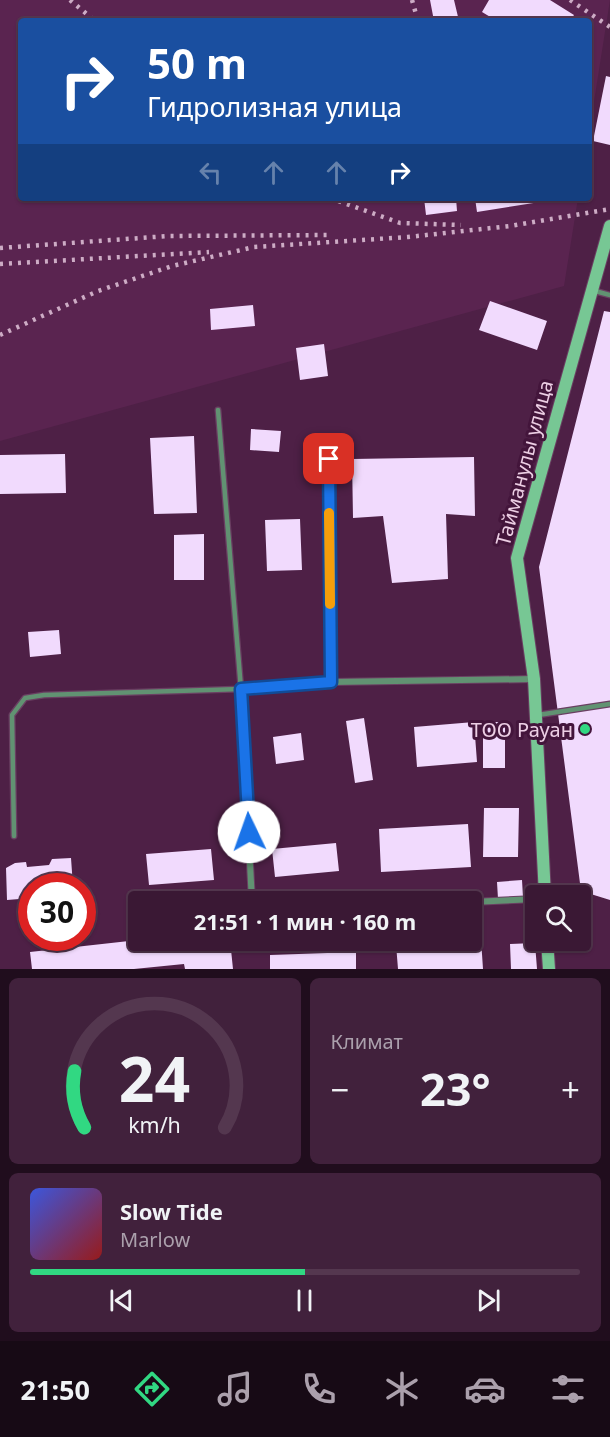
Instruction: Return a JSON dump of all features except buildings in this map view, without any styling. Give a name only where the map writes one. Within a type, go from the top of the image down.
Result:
[{"type":"street","name":"Тайманулы улица","points":[[544,885],[534,679],[517,558],[610,226]]},
{"type":"street","points":[[329,459],[331,682]]},
{"type":"street","points":[[251,891],[241,689],[331,682],[534,679]]},
{"type":"street","points":[[482,901],[525,900]]},
{"type":"street","points":[[548,951],[549,969]]},
{"type":"lane","points":[[592,290],[610,295]]},
{"type":"lane","points":[[14,836],[12,715],[25,698],[44,695],[241,689],[218,410]]},
{"type":"lane","points":[[536,716],[610,704]]},
{"type":"shaded area","points":[[0,0],[610,0],[592,114],[592,18],[18,18],[18,201],[578,201],[564,286],[0,441]]},
{"type":"railway","points":[[70,0],[91,18]]},
{"type":"railway","points":[[412,0],[417,18]]},
{"type":"railway","points":[[570,0],[610,27]]},
{"type":"railway","points":[[338,201],[400,223],[461,225]]},
{"type":"railway","points":[[0,335],[98,291],[172,266],[254,247],[408,237],[510,226],[610,209]]},
{"type":"railway","points":[[0,248],[168,236],[330,235]]},
{"type":"railway","points":[[0,264],[209,252]]},
{"type":"slow traffic","points":[[329,513],[330,604]]},
{"type":"place","name":"ТОО Рауан","points":[[585,729]]},
{"type":"route","points":[[249,832],[241,689],[331,682],[329,459]]}]
